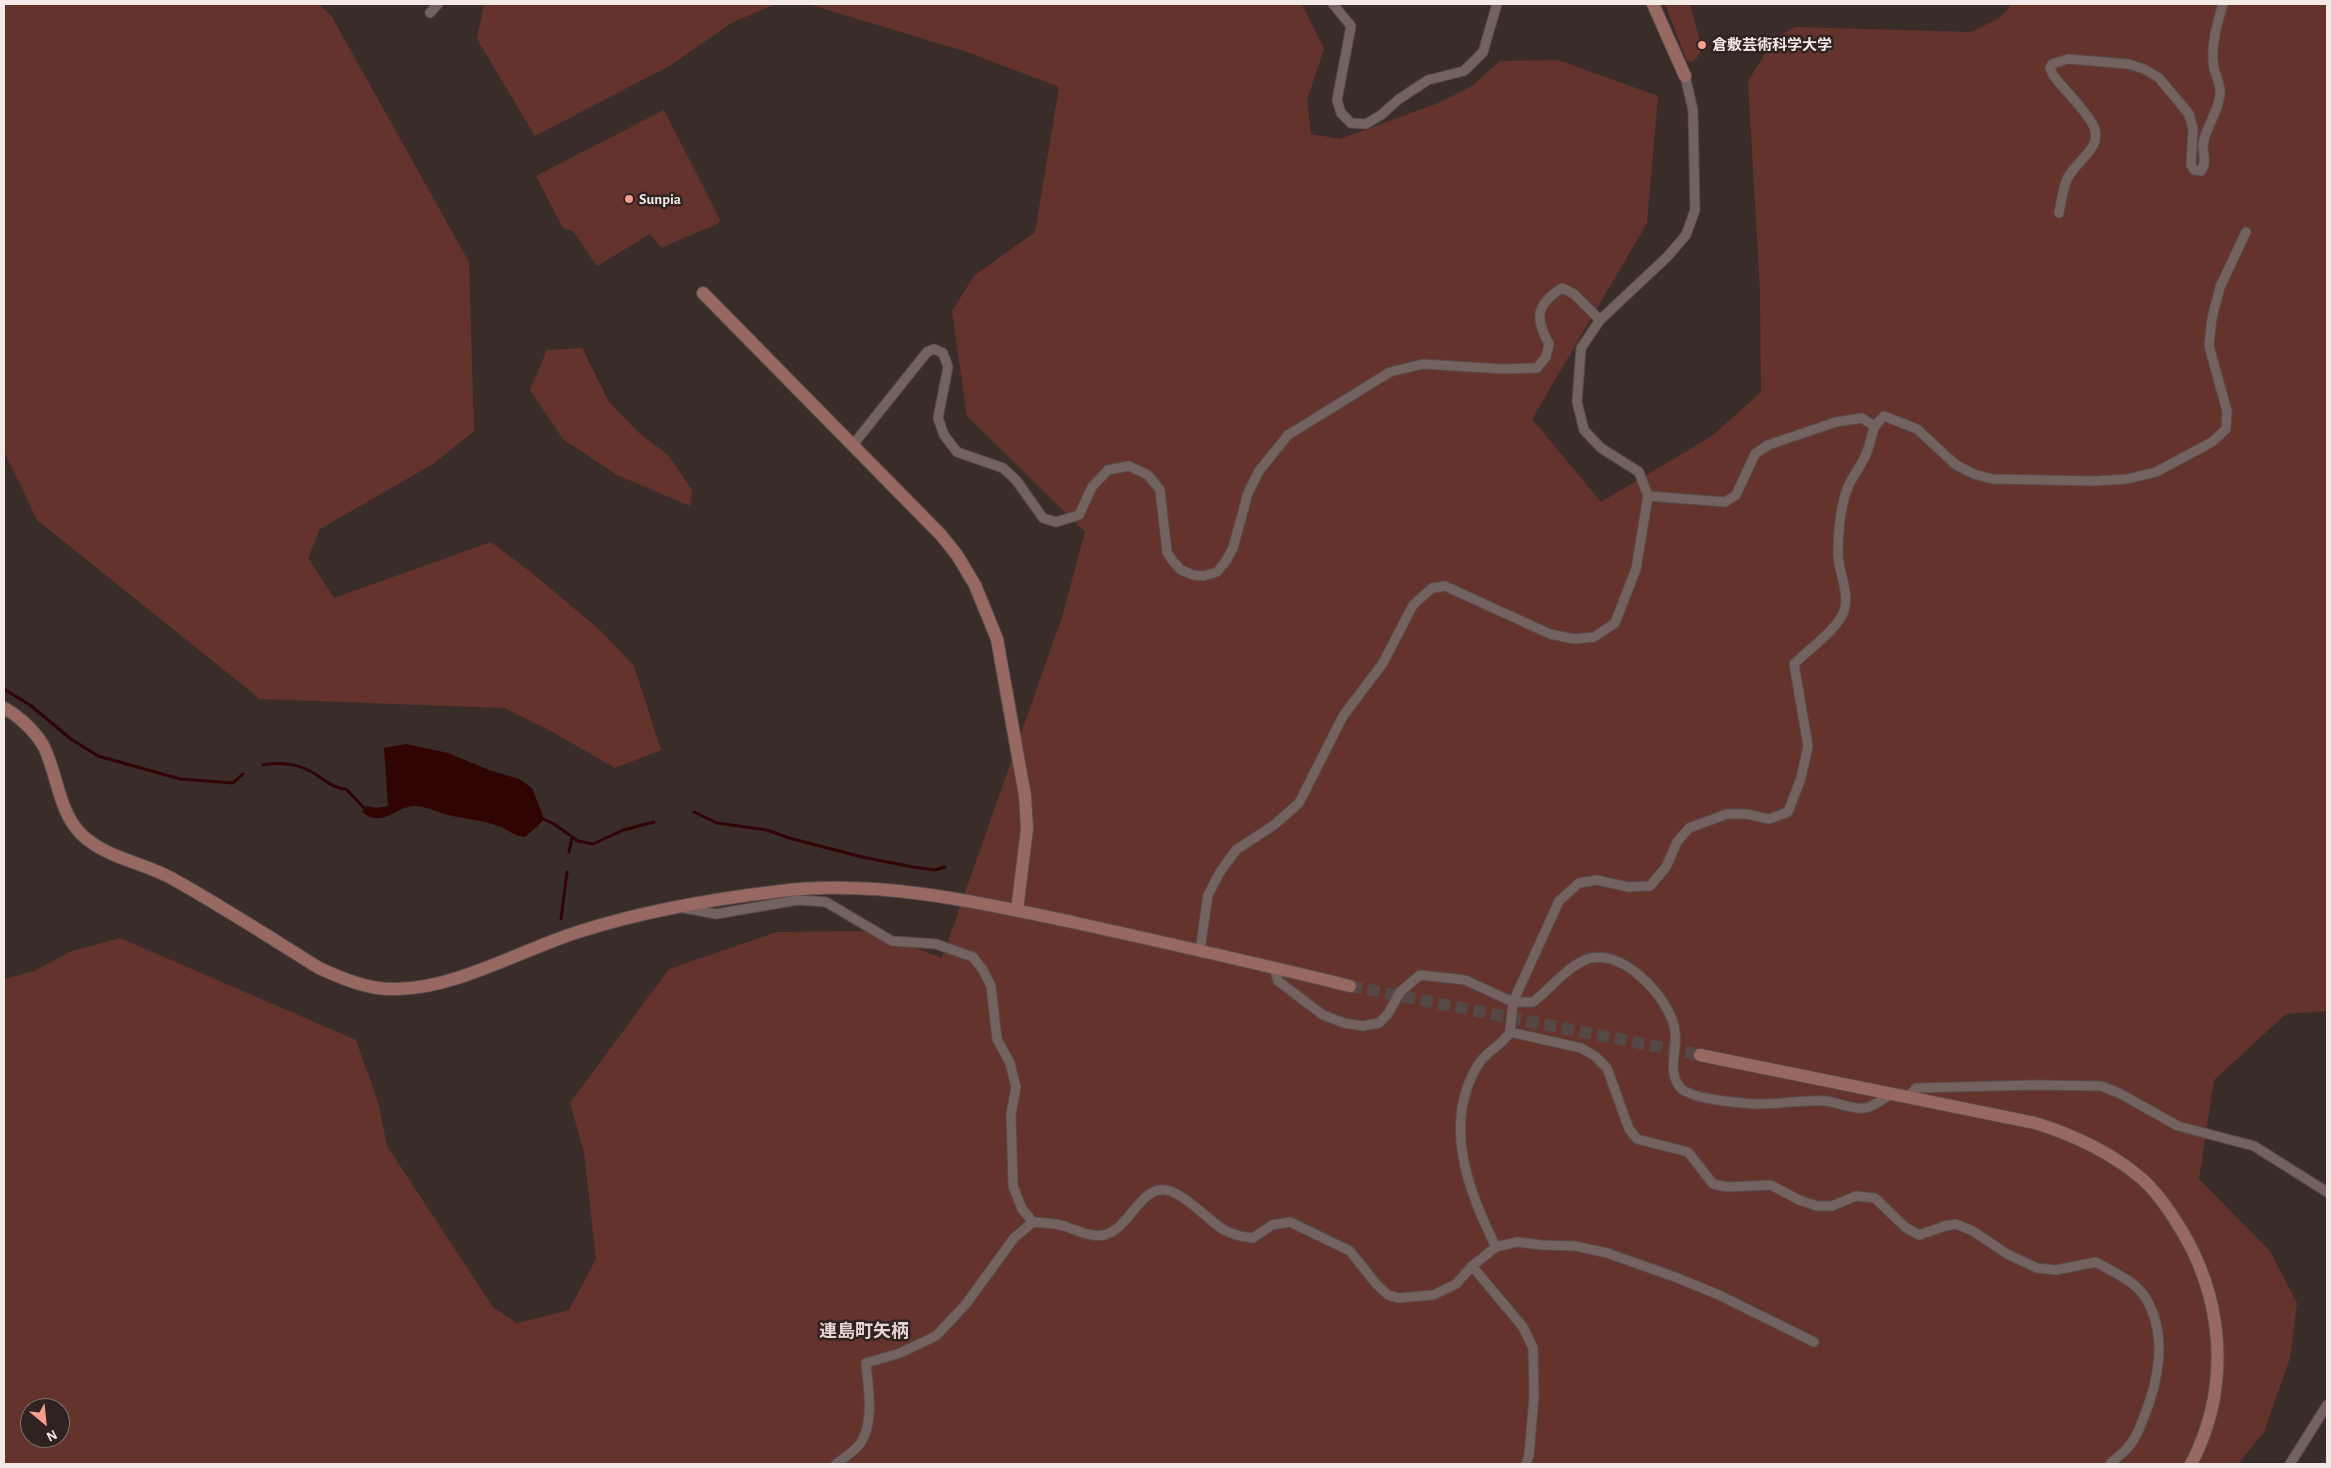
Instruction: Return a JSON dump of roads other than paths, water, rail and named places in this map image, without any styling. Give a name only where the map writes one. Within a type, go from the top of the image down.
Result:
[{"type":"street","points":[[430,13],[438,4]]},
{"type":"street","points":[[1333,4],[1351,26],[1337,100],[1341,113],[1351,123],[1366,124],[1428,80],[1464,71],[1483,52],[1497,4]]},
{"type":"street","points":[[1200,950],[1208,895],[1220,872],[1236,850],[1274,825],[1299,803],[1342,716],[1383,663],[1413,605],[1432,588],[1445,586],[1550,634],[1574,639],[1594,637],[1615,623],[1636,569],[1648,496],[1640,472],[1601,448],[1584,430],[1577,402],[1581,348],[1600,320],[1667,257],[1686,235],[1695,210],[1693,110],[1685,76],[1653,4]]},
{"type":"street","points":[[2059,213],[2068,177],[2094,146],[2096,137],[2093,125],[2083,109],[2053,75],[2050,68],[2052,64],[2068,59],[2128,64],[2144,69],[2160,78],[2189,114],[2193,129],[2191,165],[2194,170],[2201,171],[2204,166],[2203,145],[2206,131],[2219,102],[2220,92],[2214,69],[2213,55],[2215,34],[2223,4]]},
{"type":"street","points":[[1496,1247],[1478,1210],[1466,1173],[1459,1121],[1465,1092],[1484,1056],[1504,1042],[1510,1032],[1513,1002],[1559,901],[1579,883],[1597,880],[1628,887],[1650,886],[1666,867],[1677,842],[1689,828],[1727,814],[1746,814],[1769,819],[1788,812],[1801,778],[1808,746],[1794,664],[1832,629],[1844,612],[1847,594],[1841,578],[1838,554],[1841,518],[1848,486],[1868,451],[1874,426],[1884,416],[1917,429],[1956,464],[1974,474],[1993,479],[2094,481],[2127,479],[2156,472],[2212,442],[2226,429],[2227,411],[2209,346],[2212,318],[2220,287],[2246,232]]},
{"type":"street","points":[[852,446],[927,352],[934,349],[943,353],[948,367],[938,418],[944,435],[957,452],[1003,468],[1016,480],[1043,518],[1056,522],[1079,514],[1092,487],[1108,470],[1129,466],[1148,475],[1160,490],[1167,552],[1181,570],[1193,575],[1203,576],[1217,572],[1226,562],[1233,548],[1248,492],[1259,471],[1288,435],[1390,372],[1423,364],[1502,369],[1537,368],[1546,357],[1550,344],[1542,330],[1539,315],[1543,304],[1549,296],[1562,288],[1574,294],[1600,320]]},
{"type":"street","points":[[703,292],[941,535],[957,555],[975,585],[988,612],[997,639],[1024,796],[1028,829],[1017,910]]},
{"type":"street","points":[[1648,496],[1725,502],[1736,495],[1755,454],[1768,445],[1836,422],[1862,418],[1874,426]]},
{"type":"street","points":[[4,708],[24,723],[44,746],[62,802],[81,833],[88,839],[113,855],[171,878],[319,968],[343,979],[372,987],[395,989],[446,982],[578,932],[676,907],[779,891],[835,887],[941,897],[1017,910],[1200,950],[1350,986]]},
{"type":"street","points":[[676,907],[716,914],[798,900],[826,902],[892,941],[936,944],[973,957],[983,970],[991,986],[997,1039],[1010,1063],[1016,1088],[1011,1114],[1013,1186],[1022,1209],[1033,1222],[1060,1225],[1091,1235],[1104,1235],[1114,1230],[1151,1192],[1161,1189],[1174,1192],[1223,1229],[1240,1237],[1253,1238],[1272,1225],[1290,1222],[1350,1251],[1377,1285],[1388,1295],[1398,1298],[1433,1295],[1456,1284],[1472,1266],[1496,1247],[1517,1242],[1575,1246],[1608,1253],[1675,1277],[1719,1295],[1814,1342]]},
{"type":"street","points":[[1274,968],[1278,981],[1323,1014],[1344,1023],[1363,1026],[1379,1023],[1388,1014],[1400,992],[1420,975],[1465,980],[1513,1002],[1533,1002],[1560,977],[1584,960],[1605,957],[1627,964],[1645,980],[1663,1003],[1676,1031],[1672,1074],[1680,1089],[1696,1096],[1756,1104],[1792,1100],[1827,1101],[1864,1108],[1892,1094]]},
{"type":"street","points":[[1510,1032],[1581,1048],[1595,1056],[1608,1068],[1629,1129],[1636,1139],[1688,1152],[1713,1184],[1727,1187],[1771,1185],[1799,1200],[1817,1206],[1832,1206],[1856,1196],[1875,1198],[1905,1227],[1919,1235],[1956,1224],[1973,1231],[2007,1254],[2037,1268],[2056,1270],[2096,1262],[2132,1283],[2144,1296],[2155,1319],[2159,1353],[2158,1376],[2139,1430],[2129,1446],[2110,1464]]},
{"type":"street","points":[[1700,1055],[2034,1123],[2072,1135],[2108,1153],[2142,1179],[2164,1202],[2197,1259],[2210,1294],[2216,1325],[2216,1386],[2211,1414],[2191,1464]]},
{"type":"street","points":[[1908,1096],[1916,1088],[1980,1088],[2035,1085],[2101,1086],[2119,1093],[2178,1126],[2254,1146],[2327,1192]]},
{"type":"street","points":[[836,1464],[853,1452],[861,1442],[868,1420],[869,1403],[866,1363],[900,1353],[936,1336],[966,1304],[1014,1238],[1033,1222]]},
{"type":"street","points":[[1472,1266],[1523,1327],[1533,1348],[1534,1397],[1529,1455],[1526,1464]]},
{"type":"street","points":[[2290,1464],[2327,1408]]},
{"type":"waterway","points":[[4,689],[30,705],[71,739],[98,756],[180,779],[233,783],[243,774]]},
{"type":"waterway","points":[[263,765],[287,764],[304,768],[332,785],[346,789],[368,812]]},
{"type":"waterway","points":[[694,812],[717,823],[767,830],[789,838],[862,857],[935,870],[945,867]]},
{"type":"waterway","points":[[539,817],[554,824],[578,841],[593,844],[623,830],[654,822]]},
{"type":"waterway","points":[[569,852],[572,837]]},
{"type":"waterway","points":[[561,919],[567,872]]},
{"type":"tunnel","points":[[1350,986],[1700,1055]]},
{"type":"place","name":"倉敷芸術科学大学","points":[[1702,45]]},
{"type":"place","name":"Sunpia","points":[[629,199]]},
{"type":"district","name":"連島町矢柄","points":[[864,1332]]}]
